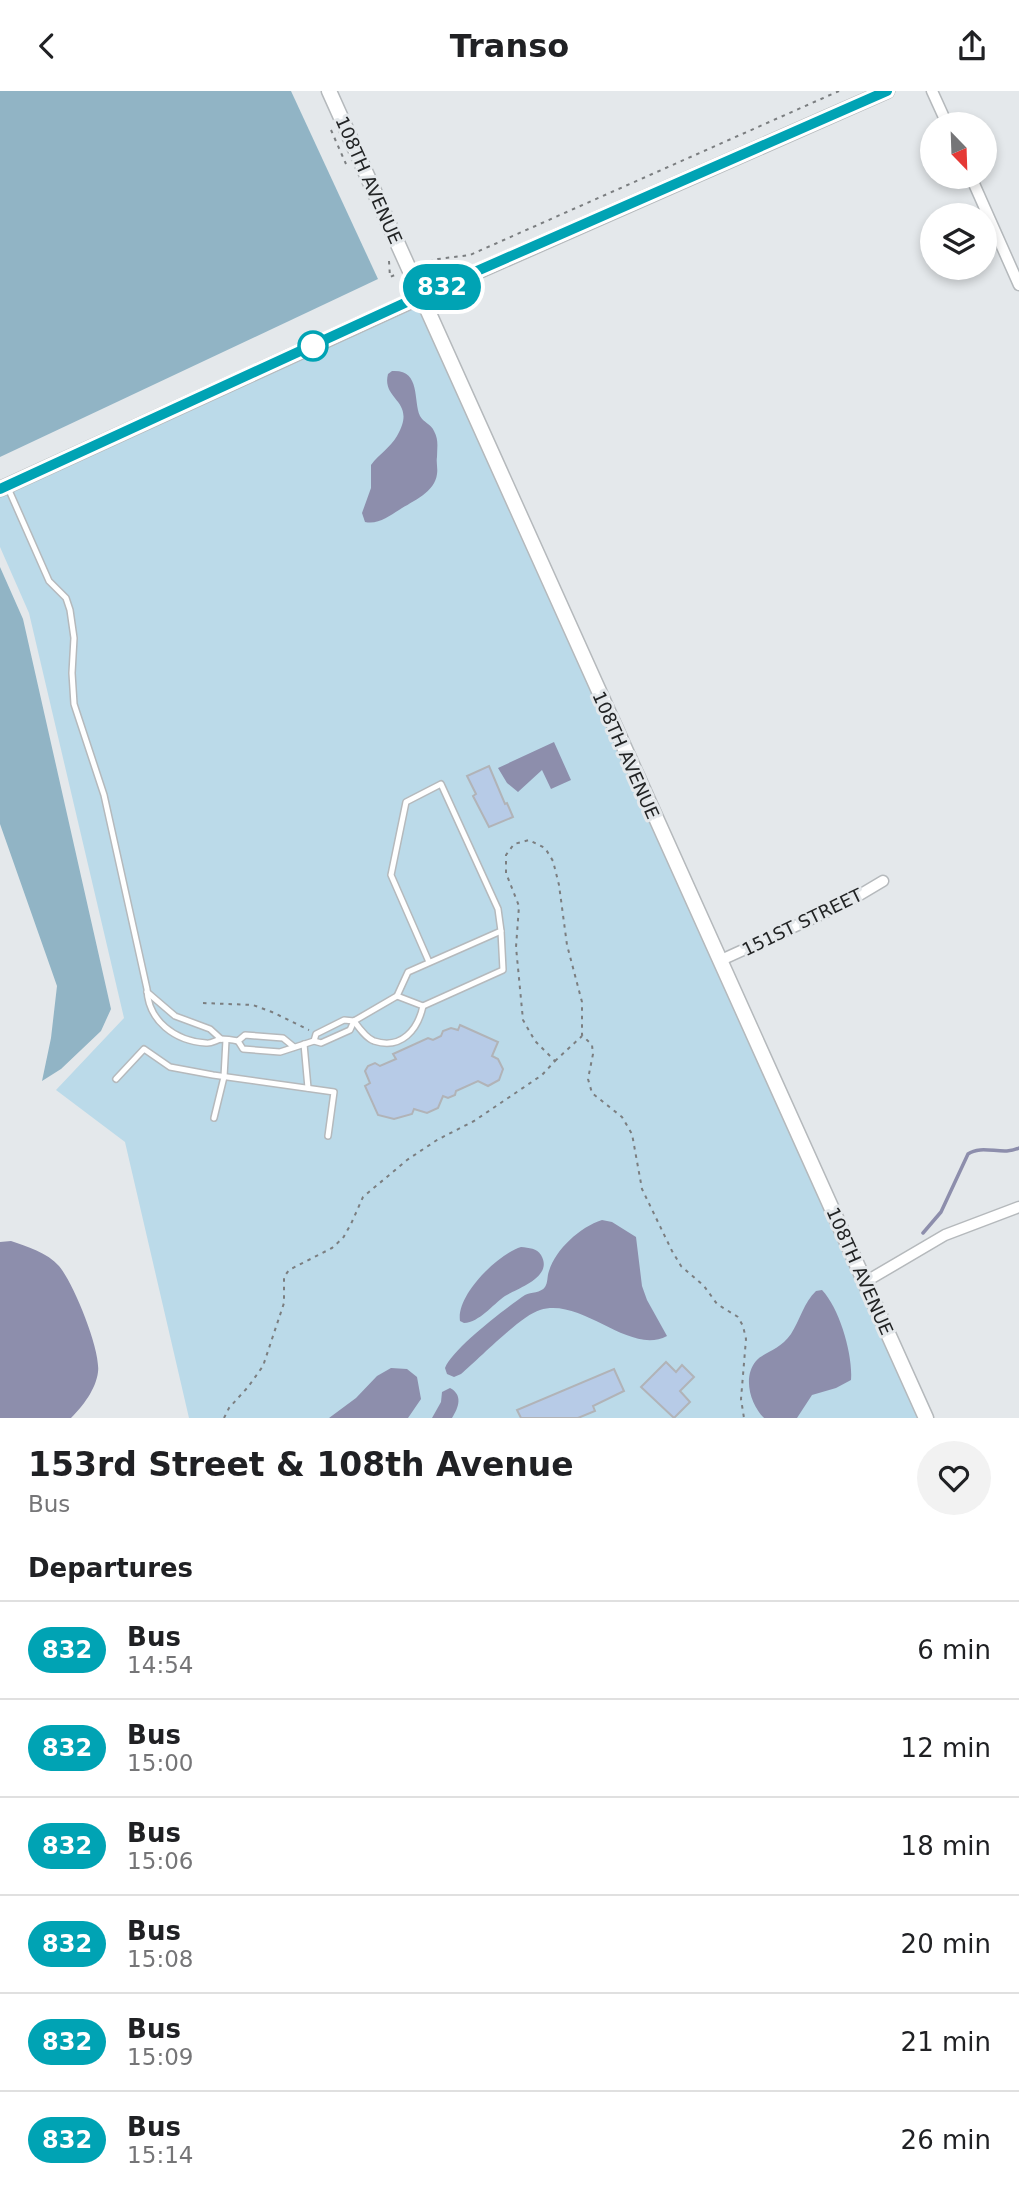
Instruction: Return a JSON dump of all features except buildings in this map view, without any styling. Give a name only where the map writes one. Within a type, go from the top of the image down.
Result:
[{"type":"street","name":"108TH AVENUE","points":[[329,91],[926,1418]]},
{"type":"street","points":[[3,487],[420,296],[887,91]]},
{"type":"street","points":[[932,91],[942,112]]},
{"type":"street","points":[[976,189],[1019,285]]},
{"type":"street","name":"151ST STREET","points":[[719,961],[846,903],[883,880]]},
{"type":"street","points":[[865,1282],[945,1235],[1019,1207]]},
{"type":"lane","points":[[3,487],[49,581],[66,598],[70,610],[74,638],[74,704],[107,806],[152,1011],[164,1028],[177,1036],[208,1044],[223,1039],[238,1041],[245,1035],[283,1038],[294,1047]]},
{"type":"lane","points":[[397,996],[423,1006],[503,970],[498,909],[440,784],[406,801],[391,874],[429,962]]},
{"type":"lane","points":[[238,1041],[243,1049],[280,1052],[314,1041],[321,1043],[350,1030],[354,1021],[397,996],[408,971],[501,931]]},
{"type":"lane","points":[[147,992],[174,1016],[210,1029],[223,1039]]},
{"type":"lane","points":[[314,1041],[316,1034],[344,1020],[354,1021],[374,1041],[403,1039],[412,1033],[420,1022],[423,1006]]},
{"type":"lane","points":[[214,1118],[223,1077],[223,1039]]},
{"type":"lane","points":[[304,1044],[308,1088]]},
{"type":"lane","points":[[116,1079],[144,1049],[170,1067],[334,1092],[328,1136]]},
{"type":"path","points":[[429,261],[470,255],[839,91]]},
{"type":"path","points":[[555,1061],[535,1041],[523,1020],[516,947],[519,906],[506,873],[506,855],[514,844],[529,841],[545,848],[553,862],[559,885],[567,945],[582,1002],[582,1035],[592,1045],[588,1079],[592,1093],[622,1117],[632,1133],[642,1189],[681,1266],[704,1286],[717,1304],[738,1317],[743,1326],[746,1339],[741,1399],[744,1418]]},
{"type":"path","points":[[203,1003],[253,1005],[272,1011],[316,1034]]},
{"type":"path","points":[[224,1418],[263,1366],[284,1303],[284,1277],[289,1270],[332,1248],[343,1238],[363,1198],[407,1160],[474,1121],[542,1075],[582,1035]]},
{"type":"shaded area","points":[[0,91],[291,91],[378,279],[0,457]]},
{"type":"shaded area","points":[[417,305],[918,1418],[189,1418],[125,1142],[56,1090],[124,1018],[29,613],[0,547],[0,495]]},
{"type":"shaded area","points":[[392,371],[408,375],[412,380],[420,416],[436,434],[437,474],[428,491],[417,499],[383,519],[365,522],[362,513],[371,488],[371,465],[394,440],[402,424],[402,408],[387,383],[388,374]]},
{"type":"shaded area","points":[[0,567],[23,619],[111,1009],[101,1031],[61,1069],[42,1081],[51,1038],[57,986],[0,824]]},
{"type":"shaded area","points":[[554,742],[571,780],[551,789],[542,770],[518,792],[507,783],[498,768]]},
{"type":"shaded area","points":[[602,1220],[612,1222],[636,1237],[642,1286],[667,1336],[652,1340],[637,1339],[573,1311],[556,1308],[540,1310],[511,1329],[461,1374],[454,1377],[447,1374],[445,1368],[458,1350],[525,1295],[543,1289],[547,1284],[552,1263],[563,1247],[585,1228]]},
{"type":"shaded area","points":[[11,1241],[43,1254],[59,1266],[71,1286],[91,1333],[98,1362],[97,1378],[88,1397],[71,1418],[0,1418],[0,1242]]},
{"type":"shaded area","points":[[521,1247],[535,1250],[541,1255],[544,1263],[539,1276],[505,1296],[475,1320],[464,1323],[460,1321],[465,1299],[480,1277],[501,1258]]},
{"type":"shaded area","points":[[822,1290],[840,1320],[850,1358],[851,1380],[812,1395],[797,1418],[764,1418],[755,1406],[750,1391],[752,1368],[759,1358],[787,1339],[808,1300],[816,1291]]},
{"type":"shaded area","points":[[391,1368],[407,1369],[417,1377],[421,1399],[408,1418],[329,1418],[356,1398],[377,1376]]},
{"type":"shaded area","points":[[450,1388],[458,1398],[452,1418],[432,1418],[441,1402],[442,1392]]},
{"type":"waterway","points":[[923,1233],[941,1212],[968,1154],[980,1150],[1006,1151],[1019,1148]]},
{"type":"bus line","name":"832","points":[[0,489],[420,296],[887,91]]}]
